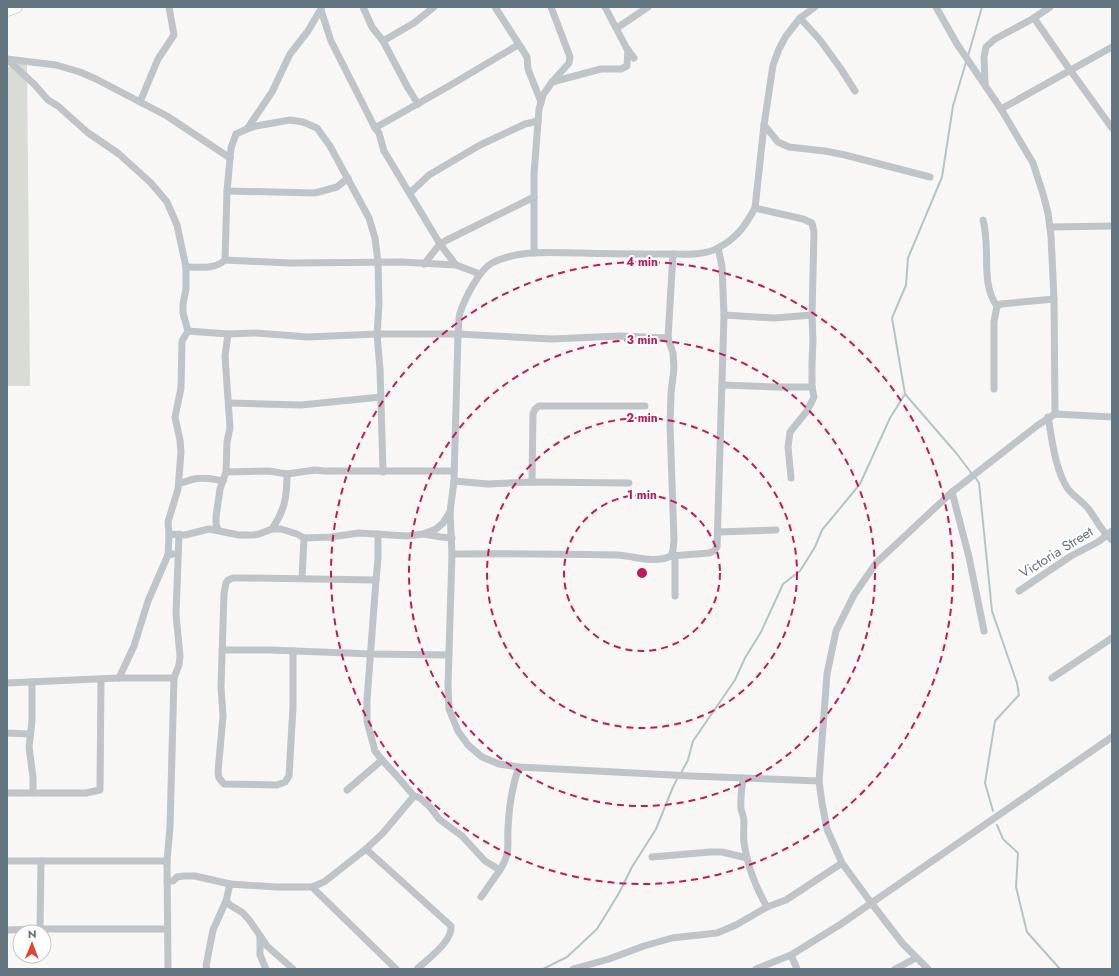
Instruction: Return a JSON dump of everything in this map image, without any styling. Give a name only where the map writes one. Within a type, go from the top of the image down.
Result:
[{"type":"highway","points":[[7,10],[16,7]]},
{"type":"street","points":[[140,102],[158,59],[174,35],[170,7]]},
{"type":"street","points":[[363,7],[372,27],[383,41],[418,104]]},
{"type":"street","points":[[383,41],[414,24],[434,7]]},
{"type":"street","points":[[495,7],[527,57],[528,69],[541,102]]},
{"type":"street","points":[[534,253],[534,174],[541,102],[543,95],[552,82],[569,63],[570,57],[551,7]]},
{"type":"street","points":[[605,7],[628,50],[634,58]]},
{"type":"street","points":[[617,28],[648,7]]},
{"type":"street","points":[[815,7],[800,18],[786,36],[775,58],[764,125],[755,208],[745,226],[732,239],[718,248],[705,253],[534,253],[511,255],[491,263],[480,274],[471,288],[459,314],[454,481],[450,512],[452,554],[449,709],[458,731],[468,745],[482,756],[499,764],[519,767],[819,781]]},
{"type":"street","points":[[936,7],[963,52],[1001,109],[1033,163],[1047,206],[1050,228],[1054,299],[1052,446],[1066,487],[1086,506],[1099,526],[1110,535]]},
{"type":"street","points":[[985,85],[984,59],[986,47],[995,39],[1034,18],[1050,7]]},
{"type":"street","points":[[322,9],[331,41],[378,134],[384,151],[440,244],[456,265]]},
{"type":"street","points":[[247,129],[272,92],[290,54],[308,31],[322,9]]},
{"type":"street","points":[[800,18],[820,40],[855,91]]},
{"type":"street","points":[[1034,18],[1070,70],[1112,126]]},
{"type":"street","points":[[375,128],[518,45]]},
{"type":"street","points":[[1001,109],[1112,47]]},
{"type":"street","points":[[552,82],[601,69],[620,69],[627,66],[628,50]]},
{"type":"street","points":[[118,678],[134,646],[148,601],[168,555],[168,522],[175,503],[179,483],[181,452],[175,417],[181,388],[182,341],[188,331],[183,309],[186,289],[186,267],[177,225],[167,202],[151,183],[119,154],[87,132],[58,106],[48,100],[34,84],[7,59],[42,63],[74,70],[96,79],[172,118],[184,128],[230,158]]},
{"type":"street","points":[[186,267],[214,267],[220,265],[225,260],[227,191],[230,158],[235,137],[238,132],[290,120],[300,121],[317,128],[330,146],[348,178],[355,194],[369,218],[375,238],[378,262],[379,305],[377,334],[381,397],[383,472]]},
{"type":"street","points":[[410,193],[429,175],[480,145],[525,124],[538,121]]},
{"type":"street","points":[[764,125],[778,142],[789,147],[845,155],[930,177]]},
{"type":"street","points":[[227,191],[315,193],[337,187],[348,178]]},
{"type":"street","points":[[424,264],[440,244],[534,197]]},
{"type":"street","points":[[755,208],[803,219],[812,223],[814,232],[812,315],[812,387],[814,397],[811,405],[790,432],[788,447],[791,478]]},
{"type":"street","points":[[983,220],[987,244],[988,286],[991,296],[997,306],[994,315],[994,389]]},
{"type":"street","points":[[1050,228],[1112,226]]},
{"type":"street","points":[[452,554],[500,553],[620,555],[650,559],[666,558],[673,555],[709,553],[714,551],[717,547],[718,532],[724,315],[722,266],[718,248]]},
{"type":"street","points":[[673,254],[668,338],[673,353],[674,369],[671,393],[670,425],[675,596]]},
{"type":"street","points":[[225,260],[290,263],[378,262],[456,265],[480,274]]},
{"type":"street","points":[[997,306],[1002,304],[1054,299]]},
{"type":"street","points":[[724,315],[774,318],[812,315]]},
{"type":"street","points":[[188,331],[228,334],[256,333],[308,337],[377,334],[458,334],[552,340],[620,336],[668,338]]},
{"type":"street","points":[[218,530],[216,517],[220,489],[226,472],[227,442],[230,428],[226,356],[228,334]]},
{"type":"street","points":[[722,385],[775,388],[812,387]]},
{"type":"street","points":[[229,403],[301,405],[381,397]]},
{"type":"street","points":[[532,482],[533,414],[535,409],[539,406],[645,406]]},
{"type":"street","points":[[928,969],[916,958],[872,904],[842,863],[827,829],[819,781],[827,674],[836,632],[854,595],[876,563],[952,492],[1052,416],[1112,417]]},
{"type":"street","points":[[226,472],[269,471],[287,474],[315,470],[454,472]]},
{"type":"street","points":[[169,534],[185,535],[204,529],[218,530],[240,535],[253,535],[272,528],[283,512],[287,494],[287,474]]},
{"type":"street","points":[[179,483],[184,483],[193,479],[210,478],[223,481]]},
{"type":"street","points":[[454,481],[488,484],[532,482],[629,483]]},
{"type":"street","points":[[952,492],[969,557],[984,631]]},
{"type":"street","points":[[272,528],[297,534],[304,538],[331,537],[359,533],[407,536],[423,534],[436,529],[443,523],[450,512]]},
{"type":"street","points":[[718,532],[776,530]]},
{"type":"street","points":[[168,969],[167,861],[170,827],[174,678],[180,656],[176,614],[178,534]]},
{"type":"street","points":[[378,534],[378,559],[367,721],[375,751],[414,796],[420,798],[430,807],[439,819],[462,836],[485,861],[500,870]]},
{"type":"street","points":[[423,534],[452,538]]},
{"type":"street","name":"Victoria Street","points":[[1019,591],[1071,556],[1110,535]]},
{"type":"street","points":[[302,578],[304,538]]},
{"type":"street","points":[[168,555],[178,550]]},
{"type":"street","points":[[293,651],[293,707],[289,776],[285,782],[277,785],[224,784],[219,778],[218,772],[223,716],[221,687],[224,594],[228,580],[233,578],[302,578],[376,580]]},
{"type":"street","points":[[1052,678],[1112,638]]},
{"type":"street","points":[[222,650],[449,655]]},
{"type":"street","points":[[7,683],[101,680],[118,678],[174,678]]},
{"type":"street","points":[[7,793],[86,793],[100,790],[101,680]]},
{"type":"street","points":[[32,682],[32,721],[29,747],[33,777],[33,793]]},
{"type":"street","points":[[7,733],[30,734]]},
{"type":"street","points":[[756,969],[791,955],[872,904],[1112,737]]},
{"type":"street","points":[[347,790],[382,760]]},
{"type":"street","points":[[481,897],[506,859],[509,846],[508,829],[513,784],[519,767]]},
{"type":"street","points":[[743,778],[741,809],[744,820],[744,842],[747,858],[762,899],[767,907]]},
{"type":"street","points":[[167,881],[173,881],[183,876],[195,876],[230,884],[277,887],[312,887],[324,882],[366,849],[383,833],[414,796]]},
{"type":"street","points":[[366,849],[451,926],[451,930],[440,948],[417,969]]},
{"type":"street","points":[[652,857],[722,852],[747,858]]},
{"type":"street","points":[[7,861],[167,861]]},
{"type":"street","points":[[40,924],[41,861]]},
{"type":"street","points":[[573,969],[672,938],[717,932],[736,925],[767,907],[786,900],[842,863]]},
{"type":"street","points":[[207,969],[206,966],[213,930],[226,901],[230,884]]},
{"type":"street","points":[[312,887],[396,969]]},
{"type":"street","points":[[226,901],[250,920],[267,946],[293,969]]},
{"type":"street","points":[[52,929],[167,929]]},
{"type":"street","points":[[260,936],[260,955],[266,969]]},
{"type":"street","points":[[791,955],[798,969]]},
{"type":"street","points":[[895,969],[916,958]]},
{"type":"shaded area","points":[[27,62],[30,386],[7,386],[7,67]]},
{"type":"waterway","points":[[968,56],[982,7]]},
{"type":"waterway","points":[[966,62],[953,106],[942,177],[908,258],[906,285],[892,318],[905,394],[957,454],[972,474]]},
{"type":"waterway","points":[[681,773],[688,760],[693,741],[735,680],[745,658],[761,632],[783,584],[800,571],[815,547],[822,530],[860,484],[890,418],[905,394]]},
{"type":"waterway","points":[[975,477],[979,483],[992,611],[1017,683],[1019,695],[995,721],[985,783],[993,811]]},
{"type":"waterway","points":[[543,969],[567,957],[597,929],[619,893],[632,867],[656,829],[678,777]]},
{"type":"waterway","points":[[997,825],[1003,839],[1018,853],[1016,887],[1027,932],[1060,969]]}]
